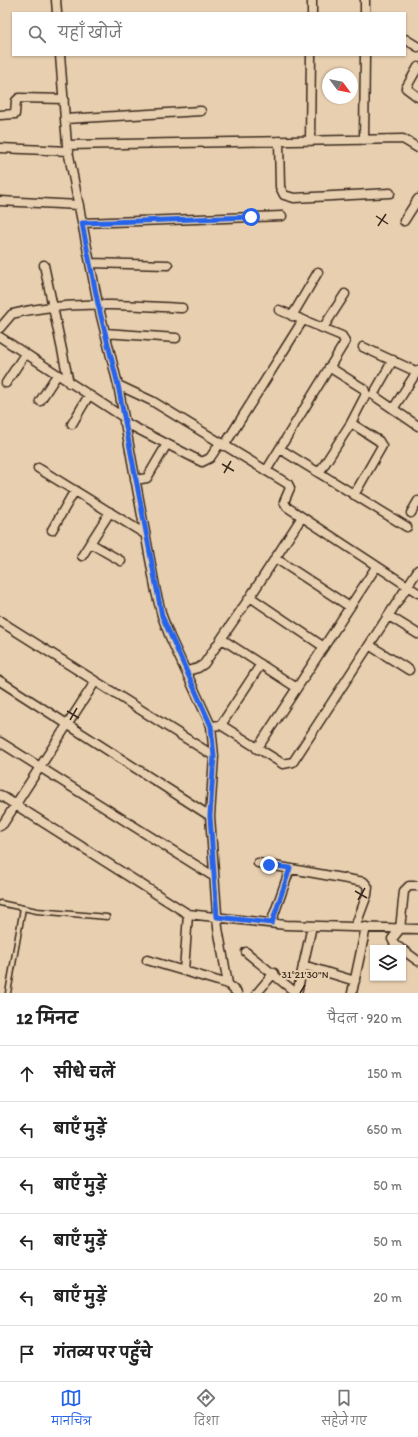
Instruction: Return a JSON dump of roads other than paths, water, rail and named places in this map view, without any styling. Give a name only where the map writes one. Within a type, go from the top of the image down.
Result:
[{"type":"street","points":[[56,0],[57,12]]},
{"type":"street","points":[[312,0],[312,12]]},
{"type":"street","points":[[365,0],[365,12]]},
{"type":"street","points":[[406,40],[418,47]]},
{"type":"street","points":[[60,56],[68,148],[98,304],[118,385],[145,534],[162,616],[211,726],[214,756],[210,816],[213,876],[217,917],[228,984]]},
{"type":"street","points":[[310,141],[311,56]]},
{"type":"street","points":[[364,140],[365,56]]},
{"type":"street","points":[[418,67],[406,88],[418,97]]},
{"type":"street","points":[[0,115],[15,114],[16,101],[19,98],[64,99]]},
{"type":"street","points":[[65,119],[201,111]]},
{"type":"street","points":[[0,148],[68,148],[279,141],[402,139],[418,148]]},
{"type":"street","points":[[279,141],[280,187],[284,195],[294,198],[390,193]]},
{"type":"street","points":[[404,221],[415,210],[418,199]]},
{"type":"street","points":[[0,201],[79,205]]},
{"type":"street","points":[[82,223],[282,216]]},
{"type":"street","points":[[90,263],[168,265]]},
{"type":"street","points":[[44,266],[69,383]]},
{"type":"street","points":[[292,316],[318,272]]},
{"type":"street","points":[[322,328],[345,294]]},
{"type":"street","points":[[0,328],[12,314],[53,308],[98,304],[182,308]]},
{"type":"street","points":[[266,471],[343,346],[345,339],[342,336],[279,310]]},
{"type":"street","points":[[0,337],[124,419],[193,458],[204,462],[210,458],[222,444],[303,320]]},
{"type":"street","points":[[105,333],[176,338]]},
{"type":"street","points":[[363,347],[417,371],[393,409]]},
{"type":"street","points":[[6,383],[25,354]]},
{"type":"street","points":[[392,360],[372,394],[374,397],[418,426]]},
{"type":"street","points":[[319,473],[366,397],[366,392],[329,367]]},
{"type":"street","points":[[40,401],[57,375]]},
{"type":"street","points":[[118,385],[152,401],[288,484],[290,488],[284,502],[289,509],[302,516],[418,594]]},
{"type":"street","points":[[72,424],[89,396]]},
{"type":"street","points":[[351,423],[379,441],[382,446],[354,495]]},
{"type":"street","points":[[135,480],[147,478],[167,444]]},
{"type":"street","points":[[280,449],[406,527]]},
{"type":"street","points":[[38,468],[145,534]]},
{"type":"street","points":[[52,530],[75,490]]},
{"type":"street","points":[[411,513],[418,501]]},
{"type":"street","points":[[82,556],[110,512]]},
{"type":"street","points":[[187,671],[198,668],[204,664],[250,597],[302,516]]},
{"type":"street","points":[[90,543],[121,561]]},
{"type":"street","points":[[275,558],[350,607]]},
{"type":"street","points":[[257,749],[376,567]]},
{"type":"street","points":[[211,726],[221,725],[283,764],[293,762],[418,570]]},
{"type":"street","points":[[250,597],[324,647]]},
{"type":"street","points":[[388,616],[418,634]]},
{"type":"street","points":[[0,622],[214,756]]},
{"type":"street","points":[[222,639],[297,688]]},
{"type":"street","points":[[369,646],[409,670]]},
{"type":"street","points":[[221,725],[261,664]]},
{"type":"street","points":[[0,681],[210,816]]},
{"type":"street","points":[[0,826],[3,824],[95,682]]},
{"type":"street","points":[[0,742],[213,876]]},
{"type":"street","points":[[0,795],[188,914],[312,926],[418,929]]},
{"type":"street","points":[[258,863],[358,881],[367,884],[367,895],[355,927]]},
{"type":"street","points":[[272,923],[290,868]]},
{"type":"street","points":[[395,945],[392,939],[400,929],[404,891],[408,886],[418,886]]},
{"type":"street","points":[[184,971],[188,914]]},
{"type":"street","points":[[246,952],[297,993],[312,926]]},
{"type":"street","points":[[352,993],[366,928]]},
{"type":"street","points":[[406,952],[418,961]]},
{"type":"street","points":[[147,960],[228,984],[237,993]]},
{"type":"street","points":[[303,966],[355,981]]},
{"type":"street","points":[[257,993],[274,973]]},
{"type":"lane","points":[[0,903],[37,911],[106,917]]},
{"type":"lane","points":[[8,993],[22,908]]}]
